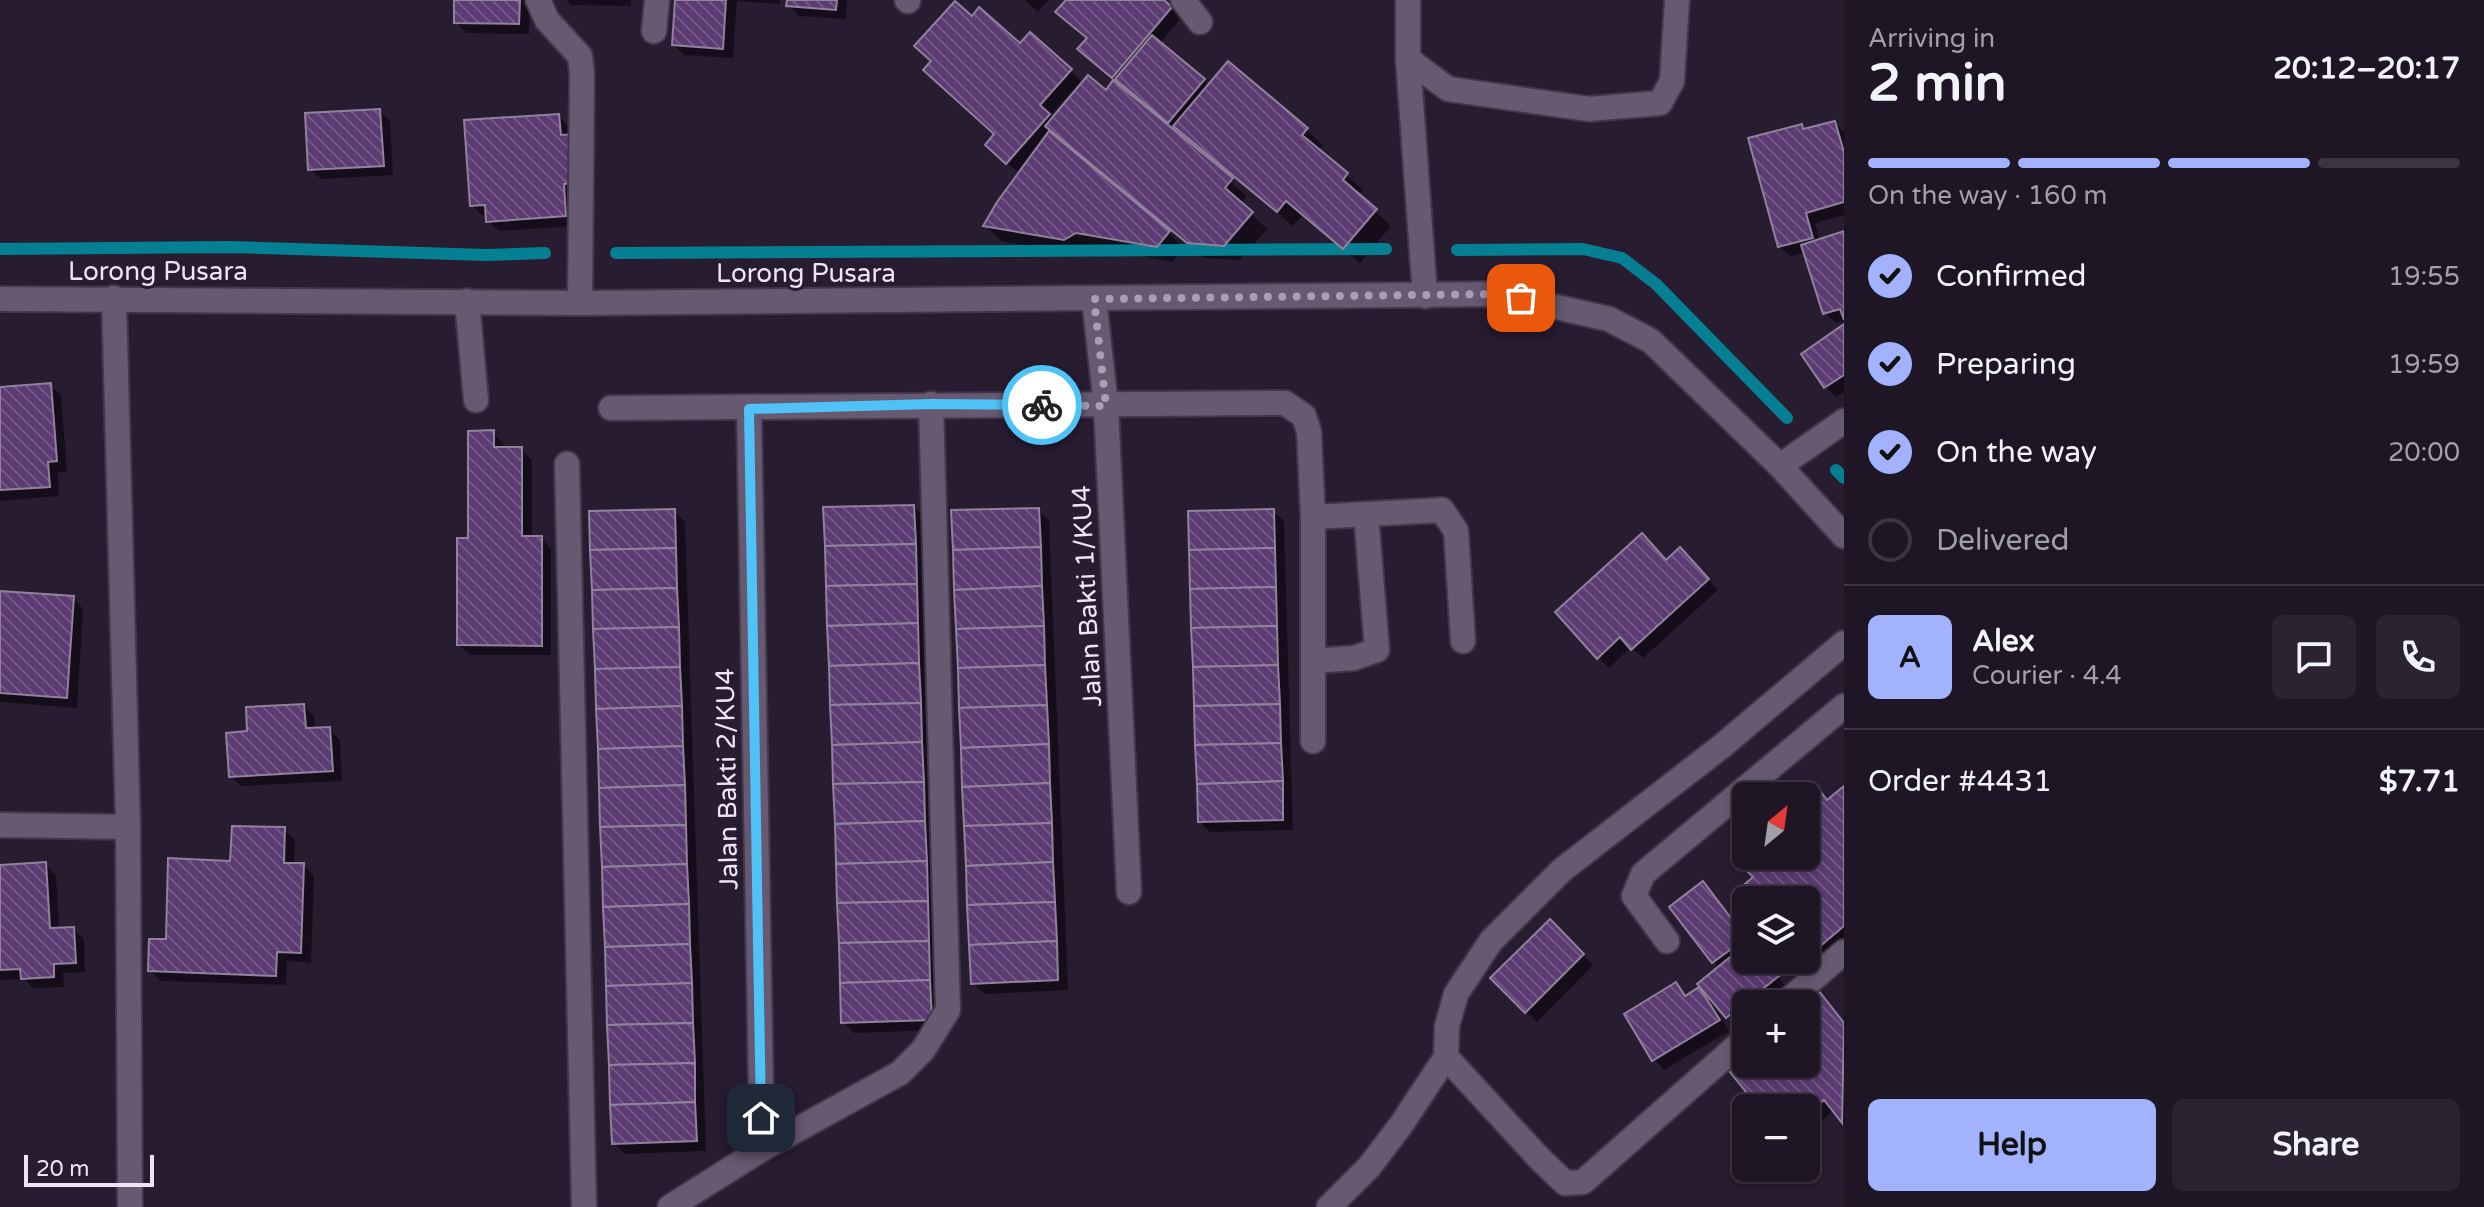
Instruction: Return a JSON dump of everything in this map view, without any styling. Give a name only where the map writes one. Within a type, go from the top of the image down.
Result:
[{"type":"street","points":[[538,0],[547,20],[580,56],[580,303]]},
{"type":"street","points":[[654,31],[657,0]]},
{"type":"street","points":[[1183,0],[1200,22]]},
{"type":"street","points":[[1408,0],[1408,59],[1425,296]]},
{"type":"street","points":[[1408,59],[1448,89],[1589,109],[1660,103],[1672,81],[1677,0]]},
{"type":"street","name":"Lorong Pusara","points":[[0,299],[580,303],[1499,294],[1609,319],[1651,341],[1780,466],[1844,536]]},
{"type":"street","points":[[114,298],[128,827],[130,1207]]},
{"type":"street","name":"Jalan Bakti 1/KU4","points":[[1094,299],[1106,406],[1129,892]]},
{"type":"street","points":[[467,301],[476,400]]},
{"type":"street","points":[[611,408],[1285,403],[1304,416],[1309,432],[1313,517],[1313,741]]},
{"type":"street","points":[[670,1207],[762,1149],[900,1073],[923,1050],[948,1010],[931,404]]},
{"type":"street","name":"Jalan Bakti 2/KU4","points":[[749,409],[762,1149]]},
{"type":"street","points":[[1780,466],[1844,421]]},
{"type":"street","points":[[567,464],[584,1207]]},
{"type":"street","points":[[1313,517],[1442,510],[1456,531],[1463,641]]},
{"type":"street","points":[[1313,661],[1354,658],[1377,650],[1366,514]]},
{"type":"street","points":[[1329,1207],[1369,1167],[1446,1057],[1447,1026],[1456,994],[1491,941],[1562,870],[1722,746],[1844,643]]},
{"type":"street","points":[[1667,941],[1634,896],[1643,874],[1844,706]]},
{"type":"street","points":[[0,825],[128,827]]},
{"type":"street","points":[[1800,990],[1844,952]]},
{"type":"street","points":[[1446,1057],[1565,1183],[1583,1182],[1732,1050]]},
{"type":"building","points":[[454,0],[520,0],[519,24],[454,23]]},
{"type":"building","points":[[675,0],[726,0],[723,49],[672,45]]},
{"type":"building","points":[[787,0],[837,0],[836,10],[786,6]]},
{"type":"building","points":[[1066,0],[1164,0],[1172,7],[1112,78],[1077,49],[1087,38],[1055,12]]},
{"type":"building","points":[[955,1],[972,16],[979,7],[1020,43],[1030,32],[1072,69],[1040,105],[1050,114],[1006,164],[985,145],[994,134],[923,70],[931,61],[914,46]]},
{"type":"building","points":[[1152,35],[1205,79],[1168,123],[1115,79]]},
{"type":"building","points":[[1228,61],[1308,128],[1302,135],[1348,173],[1343,180],[1377,209],[1343,249],[1286,201],[1277,212],[1173,126]]},
{"type":"building","points":[[1088,75],[1106,90],[1113,80],[1233,178],[1225,188],[1253,212],[1224,246],[1187,243],[1045,126]]},
{"type":"building","points":[[380,109],[384,166],[308,170],[305,113]]},
{"type":"building","points":[[559,114],[561,135],[577,134],[580,183],[564,184],[566,216],[486,222],[485,205],[470,206],[464,120]]},
{"type":"building","points":[[1835,121],[1844,152],[1844,202],[1806,213],[1813,238],[1778,247],[1748,138],[1802,124],[1803,129]]},
{"type":"building","points":[[1049,131],[1170,231],[1157,247],[1076,233],[1064,240],[983,226]]},
{"type":"building","points":[[1844,231],[1844,320],[1840,309],[1823,314],[1801,245]]},
{"type":"building","points":[[1844,324],[1844,375],[1824,388],[1801,354]]},
{"type":"building","points":[[51,383],[57,461],[48,462],[50,487],[0,490],[0,387]]},
{"type":"building","points":[[494,430],[494,447],[522,447],[522,536],[542,536],[542,646],[457,645],[457,538],[468,538],[468,431]]},
{"type":"building","points":[[914,505],[916,544],[825,546],[823,507]]},
{"type":"building","points":[[1039,508],[1041,547],[953,550],[951,510]]},
{"type":"building","points":[[675,509],[676,548],[590,550],[589,511]]},
{"type":"building","points":[[1274,509],[1275,548],[1189,550],[1188,511]]},
{"type":"building","points":[[1642,533],[1666,560],[1680,547],[1709,579],[1631,650],[1620,637],[1597,659],[1555,612]]},
{"type":"building","points":[[916,544],[917,584],[826,586],[825,546]]},
{"type":"building","points":[[1041,547],[1042,586],[954,590],[953,550]]},
{"type":"building","points":[[676,548],[677,588],[592,590],[590,550]]},
{"type":"building","points":[[1275,548],[1276,587],[1190,589],[1189,550]]},
{"type":"building","points":[[917,584],[918,623],[827,626],[826,586]]},
{"type":"building","points":[[1042,586],[1044,626],[956,629],[954,590]]},
{"type":"building","points":[[1276,587],[1277,626],[1191,628],[1190,589]]},
{"type":"building","points":[[677,588],[679,627],[593,629],[592,590]]},
{"type":"building","points":[[0,591],[74,596],[67,698],[0,693]]},
{"type":"building","points":[[918,623],[919,663],[829,666],[827,626]]},
{"type":"building","points":[[1044,626],[1045,665],[958,668],[956,629]]},
{"type":"building","points":[[1277,626],[1278,665],[1193,667],[1191,628]]},
{"type":"building","points":[[679,627],[680,667],[595,669],[593,629]]},
{"type":"building","points":[[919,663],[921,703],[830,705],[829,666]]},
{"type":"building","points":[[1045,665],[1047,705],[959,708],[958,668]]},
{"type":"building","points":[[1278,665],[1280,704],[1194,706],[1193,667]]},
{"type":"building","points":[[680,667],[682,706],[596,709],[595,669]]},
{"type":"building","points":[[921,703],[922,742],[832,745],[830,705]]},
{"type":"building","points":[[304,704],[306,728],[330,727],[333,771],[229,777],[226,733],[247,731],[246,707]]},
{"type":"building","points":[[1280,704],[1281,743],[1195,745],[1194,706]]},
{"type":"building","points":[[1047,705],[1049,744],[961,748],[959,708]]},
{"type":"building","points":[[682,706],[683,746],[598,749],[596,709]]},
{"type":"building","points":[[922,742],[924,782],[833,784],[832,745]]},
{"type":"building","points":[[1281,743],[1283,781],[1197,784],[1195,745]]},
{"type":"building","points":[[1049,744],[1050,783],[962,787],[961,748]]},
{"type":"building","points":[[683,746],[685,785],[599,788],[598,749]]},
{"type":"building","points":[[1283,781],[1283,820],[1198,822],[1197,784]]},
{"type":"building","points":[[924,782],[925,821],[835,824],[833,784]]},
{"type":"building","points":[[1050,783],[1052,823],[964,826],[962,787]]},
{"type":"building","points":[[685,785],[686,825],[600,827],[599,788]]},
{"type":"building","points":[[1844,786],[1844,926],[1820,946],[1820,886],[1743,886],[1753,877],[1746,870],[1820,870],[1820,791],[1827,800]]},
{"type":"building","points":[[925,821],[927,861],[836,864],[835,824]]},
{"type":"building","points":[[1052,823],[1053,862],[966,866],[964,826]]},
{"type":"building","points":[[686,825],[687,864],[602,867],[600,827]]},
{"type":"building","points":[[232,826],[285,827],[284,863],[304,863],[301,953],[277,952],[276,976],[148,971],[149,939],[166,939],[168,858],[230,861]]},
{"type":"building","points":[[927,861],[928,901],[837,903],[836,864]]},
{"type":"building","points":[[46,862],[50,928],[74,927],[76,963],[54,964],[54,977],[21,979],[20,969],[0,970],[0,865]]},
{"type":"building","points":[[1053,862],[1055,902],[967,905],[966,866]]},
{"type":"building","points":[[687,864],[689,904],[603,907],[602,867]]},
{"type":"building","points":[[1703,881],[1732,919],[1732,948],[1712,963],[1669,907]]},
{"type":"building","points":[[928,901],[929,941],[839,943],[837,903]]},
{"type":"building","points":[[1055,902],[1057,941],[969,945],[967,905]]},
{"type":"building","points":[[689,904],[690,944],[605,947],[603,907]]},
{"type":"building","points":[[1550,919],[1584,954],[1525,1013],[1490,978]]},
{"type":"building","points":[[929,941],[930,980],[840,983],[839,943]]},
{"type":"building","points":[[1057,941],[1058,980],[971,984],[969,945]]},
{"type":"building","points":[[690,944],[692,983],[606,986],[605,947]]},
{"type":"building","points":[[1732,955],[1732,974],[1779,976],[1761,990],[1732,990],[1732,1013],[1726,1018],[1697,984]]},
{"type":"building","points":[[930,980],[932,1020],[841,1023],[840,983]]},
{"type":"building","points":[[1676,982],[1685,996],[1699,987],[1720,1020],[1652,1061],[1624,1014]]},
{"type":"building","points":[[692,983],[693,1023],[607,1025],[606,986]]},
{"type":"building","points":[[1820,992],[1844,1023],[1842,1123],[1824,1100],[1820,1103],[1820,1094],[1748,1094],[1735,1078],[1820,1078]]},
{"type":"building","points":[[693,1023],[695,1063],[609,1065],[607,1025]]},
{"type":"building","points":[[1732,1060],[1732,1075],[1725,1066]]},
{"type":"building","points":[[695,1063],[695,1102],[610,1105],[609,1065]]},
{"type":"building","points":[[695,1102],[697,1141],[612,1144],[610,1105]]},
{"type":"waterway","points":[[0,249],[230,247],[487,255],[545,253]]},
{"type":"waterway","points":[[616,253],[1386,249]]},
{"type":"waterway","points":[[1457,250],[1583,249],[1622,258],[1656,284],[1787,418]]},
{"type":"waterway","points":[[1836,470],[1844,478]]},
{"type":"way so far","points":[[1042,405],[1106,406],[1094,299],[1499,294],[1521,298]]},
{"type":"route","points":[[761,1118],[749,409],[931,404],[1042,405]]}]
